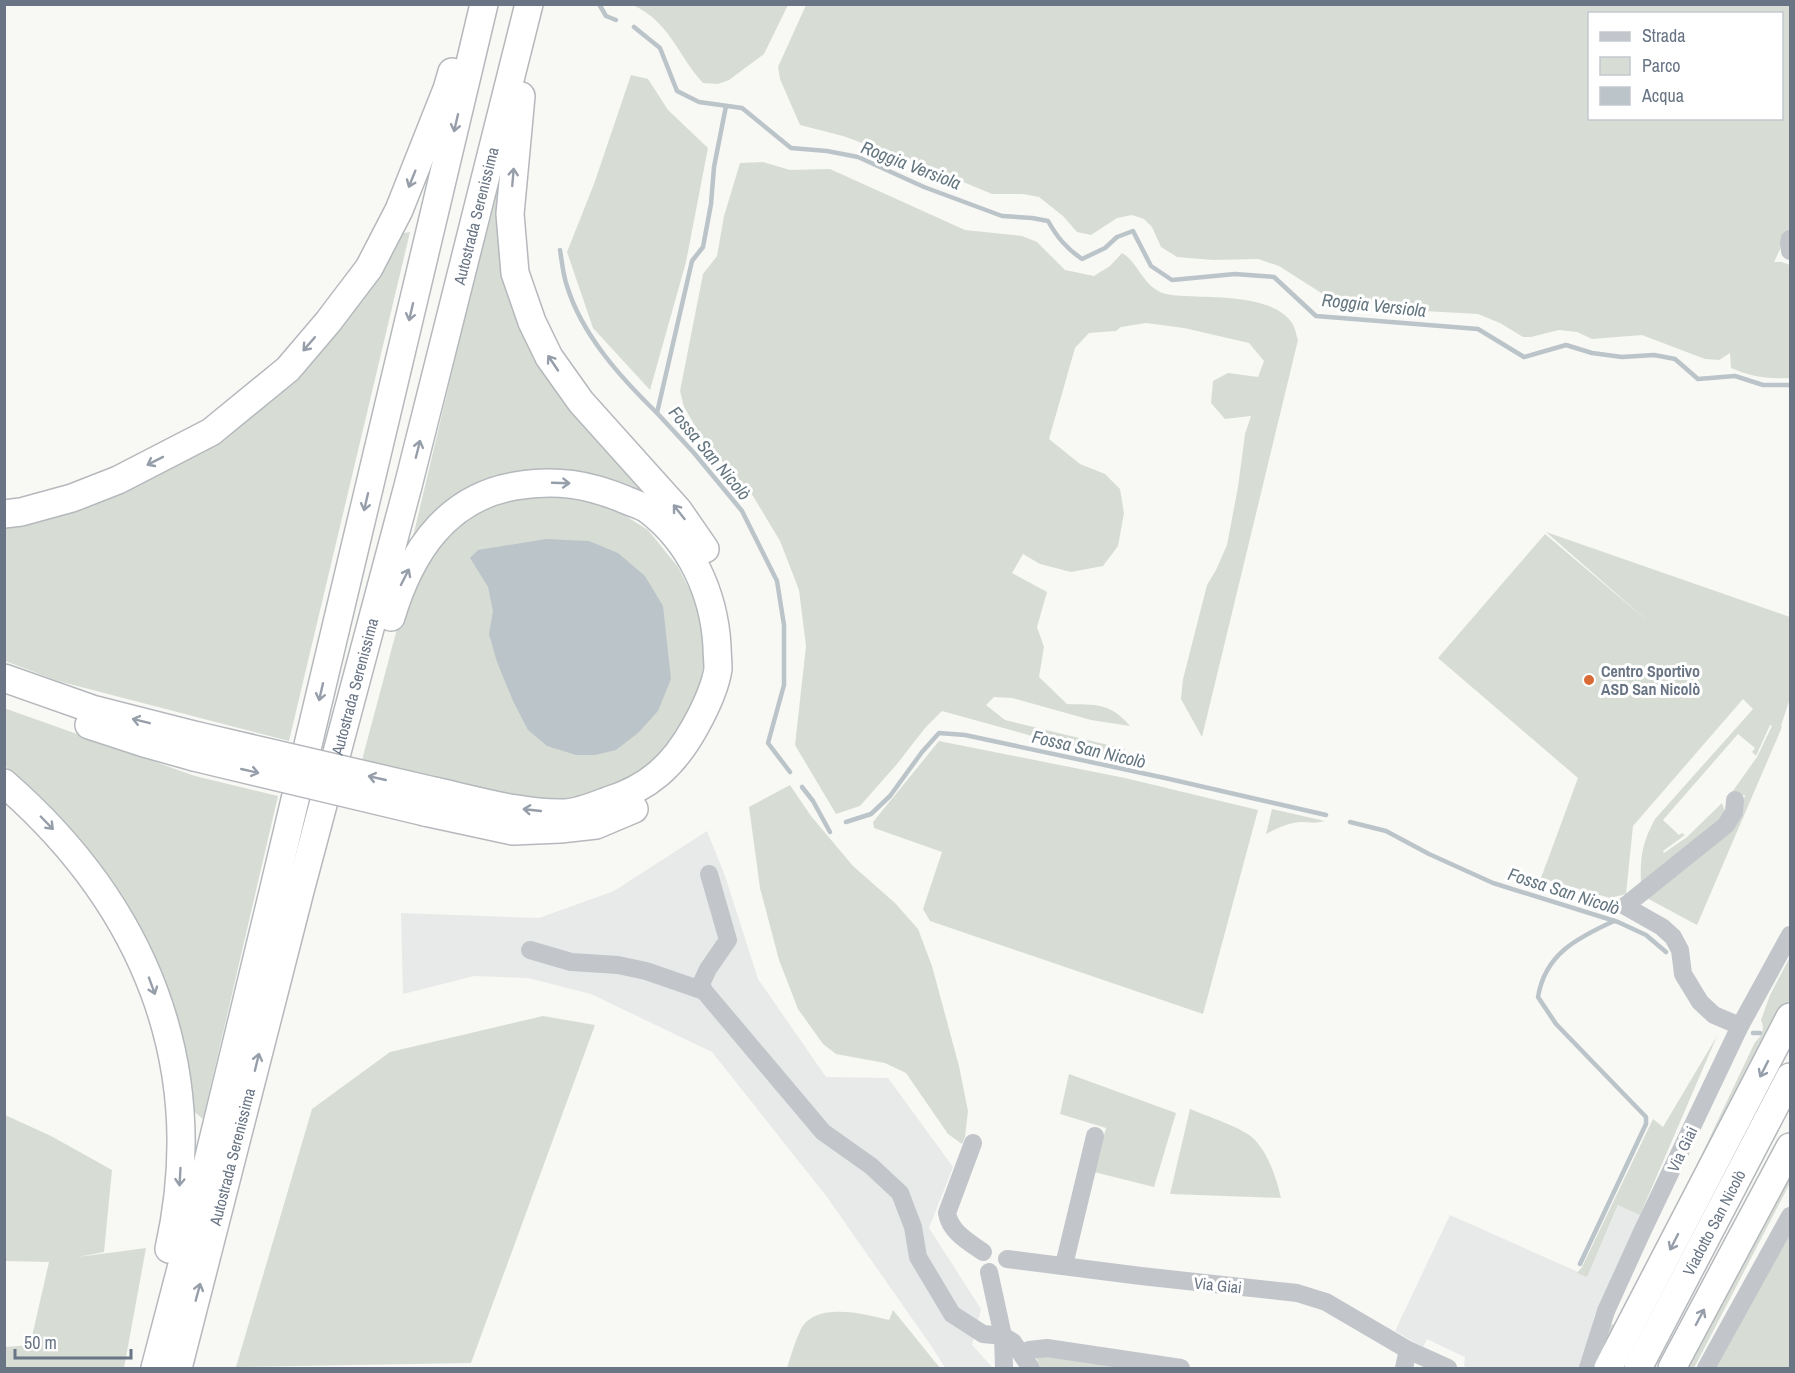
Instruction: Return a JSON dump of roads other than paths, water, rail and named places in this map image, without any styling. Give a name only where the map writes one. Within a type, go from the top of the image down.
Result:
[{"type":"highway","points":[[4,514],[21,512],[72,498],[117,480],[211,432],[288,369],[369,268],[399,210],[447,89],[469,4]]},
{"type":"highway","name":"Autostrada Serenissima","points":[[155,1368],[269,911],[484,4]]},
{"type":"highway","name":"Autostrada Serenissima","points":[[178,1368],[300,891],[408,486],[530,4]]},
{"type":"highway","points":[[4,678],[196,746],[429,802],[513,831],[596,825],[630,811],[662,792],[687,769],[710,739],[727,694],[730,646],[729,612],[718,577],[703,544],[678,510],[581,402],[549,357],[532,322],[515,273],[510,214],[518,117],[536,4]]},
{"type":"highway","points":[[300,891],[369,693],[401,584],[420,549],[443,522],[470,501],[506,488],[537,482],[577,484],[645,508],[679,539],[700,573],[716,624],[718,669],[708,703],[675,759],[658,775],[630,794],[566,813],[429,802]]},
{"type":"highway","points":[[4,691],[58,714],[144,743],[196,746]]},
{"type":"highway","points":[[4,783],[43,819],[84,864],[126,928],[144,964],[171,1046],[178,1082],[180,1117],[181,1154],[178,1195],[175,1223],[142,1368]]},
{"type":"highway","points":[[1608,1368],[1791,1017]]},
{"type":"highway","name":"Viadotto San Nicolò","points":[[1638,1368],[1791,1077]]},
{"type":"highway","points":[[1672,1368],[1791,1147]]},
{"type":"street","points":[[1791,239],[1789,243],[1791,251]]},
{"type":"street","points":[[1735,800],[1734,812],[1726,825],[1625,906],[1662,927],[1673,937],[1680,950],[1683,974],[1700,1002],[1714,1016],[1740,1026]]},
{"type":"street","points":[[709,874],[728,940],[704,976],[701,984],[704,991],[823,1132],[871,1166],[900,1193],[913,1227],[918,1257],[952,1314],[983,1334],[1003,1336],[1013,1342],[1027,1361]]},
{"type":"street","name":"Via Giai","points":[[1588,1368],[1606,1311],[1740,1026],[1791,935]]},
{"type":"street","points":[[530,950],[572,962],[618,965],[646,971],[704,991]]},
{"type":"street","points":[[1064,1265],[1095,1136]]},
{"type":"street","points":[[973,1143],[947,1213],[948,1223],[957,1233],[983,1252]]},
{"type":"street","points":[[1706,1368],[1791,1216]]},
{"type":"street","points":[[995,1247],[1003,1251],[1007,1259],[1002,1271],[993,1274],[989,1272],[981,1264],[983,1252],[995,1247]]},
{"type":"street","name":"Via Giai","points":[[1007,1259],[1297,1293],[1326,1302],[1408,1350],[1448,1368]]},
{"type":"street","points":[[989,1272],[1003,1336],[1004,1368]]},
{"type":"street","points":[[1027,1361],[1029,1350],[1047,1348],[1181,1368]]},
{"type":"street","points":[[1404,1368],[1408,1350]]},
{"type":"water","points":[[546,539],[589,541],[618,553],[645,576],[663,606],[671,679],[658,711],[638,733],[616,750],[595,755],[576,755],[547,746],[528,730],[497,662],[489,634],[493,611],[488,587],[470,558],[478,550]]},
{"type":"waterway","name":"Roggia Versiola","points":[[599,4],[606,16],[616,20]]},
{"type":"waterway","name":"Roggia Versiola","points":[[634,27],[660,48],[677,91],[699,102],[742,108],[791,148],[827,151],[858,157],[924,187],[1002,216],[1048,221],[1062,242],[1082,259],[1105,248],[1117,237],[1133,231],[1151,266],[1172,280],[1235,274],[1274,277],[1316,316],[1478,329],[1524,357],[1566,345],[1592,353],[1622,357],[1654,355],[1675,359],[1698,379],[1735,376],[1763,385],[1790,385]]},
{"type":"waterway","name":"Fossa San Nicolò","points":[[726,106],[714,167],[711,204],[703,247],[692,261],[657,413],[742,511],[777,581],[784,625],[784,685],[768,743],[790,772]]},
{"type":"waterway","points":[[560,250],[566,282],[582,322],[604,355],[657,413]]},
{"type":"waterway","name":"Fossa San Nicolò","points":[[846,822],[871,814],[890,796],[939,733],[965,735],[1326,815]]},
{"type":"waterway","name":"Fossa San Nicolò","points":[[802,787],[813,801],[830,832]]},
{"type":"waterway","name":"Fossa San Nicolò","points":[[1350,822],[1386,831],[1429,854],[1493,883],[1618,922],[1646,935],[1666,952]]},
{"type":"waterway","points":[[1580,1264],[1646,1124],[1646,1117],[1556,1024],[1538,997],[1542,982],[1555,959],[1576,941],[1614,921]]},
{"type":"waterway","name":"Fossa San Nicolò","points":[[1753,1033],[1760,1033]]},
{"type":"place","name":"Centro Sportivo ASD San Nicolò","points":[[1589,680]]}]
